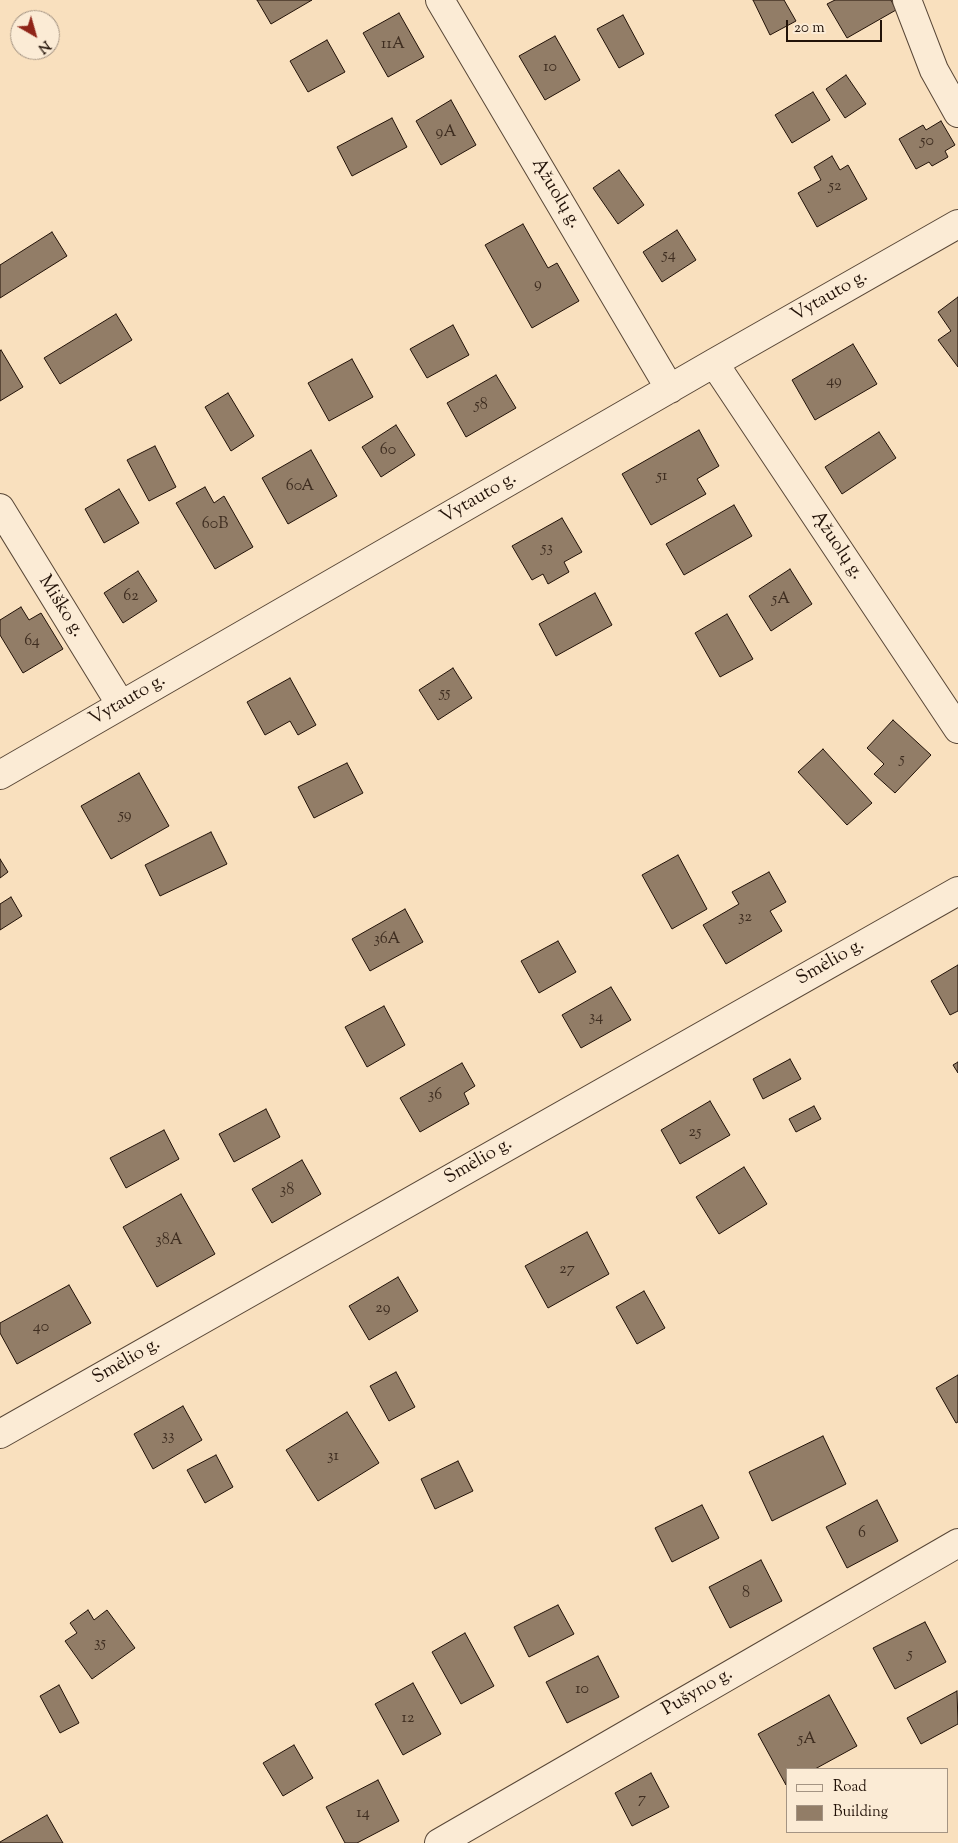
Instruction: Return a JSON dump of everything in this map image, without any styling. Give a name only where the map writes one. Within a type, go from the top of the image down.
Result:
[{"type":"street","name":"Ąžuolų g.","points":[[440,0],[670,389]]},
{"type":"street","points":[[907,0],[934,70],[958,113]]},
{"type":"street","name":"Vytauto g.","points":[[0,775],[958,224]]},
{"type":"street","name":"Ąžuolų g.","points":[[714,363],[958,729]]},
{"type":"street","name":"Miško g.","points":[[0,508],[121,705]]},
{"type":"street","name":"Smėlio g.","points":[[0,1434],[958,891]]},
{"type":"street","name":"Pušyno g.","points":[[439,1843],[958,1543]]},
{"type":"building","points":[[257,0],[312,0],[271,24]]},
{"type":"building","points":[[753,0],[784,0],[796,21],[770,35]]},
{"type":"building","points":[[835,0],[891,0],[896,10],[847,38],[827,4]]},
{"type":"building","points":[[399,13],[424,57],[388,77],[363,33]]},
{"type":"building","points":[[623,15],[644,54],[619,68],[597,29]]},
{"type":"building","points":[[555,36],[580,80],[545,100],[519,56]]},
{"type":"building","points":[[327,40],[345,72],[308,92],[290,61]]},
{"type":"building","points":[[846,75],[866,104],[845,118],[826,89]]},
{"type":"building","points":[[813,92],[830,120],[792,143],[775,115]]},
{"type":"building","points":[[451,100],[476,145],[441,165],[416,121]]},
{"type":"building","points":[[392,118],[407,147],[352,176],[337,147]]},
{"type":"building","points":[[941,121],[955,145],[945,151],[948,157],[932,166],[929,162],[916,169],[899,139],[923,125],[926,130]]},
{"type":"building","points":[[832,156],[840,170],[848,165],[867,199],[817,227],[798,193],[821,180],[814,167]]},
{"type":"building","points":[[619,170],[644,205],[618,224],[593,188]]},
{"type":"building","points":[[523,224],[548,268],[557,263],[579,301],[532,328],[485,245]]},
{"type":"building","points":[[677,230],[696,260],[662,282],[643,252]]},
{"type":"building","points":[[52,232],[67,256],[0,298],[0,265]]},
{"type":"building","points":[[958,297],[958,367],[938,340],[951,331],[938,312]]},
{"type":"building","points":[[116,314],[132,340],[60,384],[44,358]]},
{"type":"building","points":[[453,325],[469,355],[427,378],[410,349]]},
{"type":"building","points":[[853,344],[877,384],[815,420],[792,380]]},
{"type":"building","points":[[0,351],[23,387],[0,401]]},
{"type":"building","points":[[352,359],[373,397],[329,421],[308,383]]},
{"type":"building","points":[[496,375],[516,408],[466,437],[447,403]]},
{"type":"building","points":[[228,393],[254,436],[231,451],[205,407]]},
{"type":"building","points":[[396,425],[415,455],[381,477],[362,447]]},
{"type":"building","points":[[699,430],[719,466],[697,479],[706,494],[651,525],[622,474]]},
{"type":"building","points":[[879,432],[896,458],[842,494],[825,467]]},
{"type":"building","points":[[155,446],[176,487],[149,501],[127,460]]},
{"type":"building","points":[[311,450],[337,496],[288,524],[262,478]]},
{"type":"building","points":[[205,487],[214,503],[224,496],[253,547],[215,569],[176,503]]},
{"type":"building","points":[[119,489],[139,523],[104,543],[85,509]]},
{"type":"building","points":[[734,505],[752,536],[684,575],[666,544]]},
{"type":"building","points":[[562,518],[582,552],[564,562],[569,572],[548,584],[543,574],[532,580],[512,546]]},
{"type":"building","points":[[790,569],[812,604],[771,631],[749,596]]},
{"type":"building","points":[[138,571],[157,601],[123,623],[104,593]]},
{"type":"building","points":[[595,593],[612,625],[556,656],[539,624]]},
{"type":"building","points":[[21,607],[29,620],[41,613],[63,649],[23,673],[0,635],[0,620]]},
{"type":"building","points":[[727,614],[753,659],[720,677],[695,633]]},
{"type":"building","points":[[453,668],[472,698],[438,720],[419,690]]},
{"type":"building","points":[[290,678],[316,725],[298,735],[290,721],[265,735],[247,702]]},
{"type":"building","points":[[893,720],[931,755],[895,793],[874,774],[884,764],[867,748]]},
{"type":"building","points":[[823,749],[872,803],[847,825],[798,772]]},
{"type":"building","points":[[347,763],[363,793],[314,818],[298,787]]},
{"type":"building","points":[[139,773],[169,826],[111,859],[81,806]]},
{"type":"building","points":[[211,832],[227,864],[160,896],[145,865]]},
{"type":"building","points":[[678,855],[707,909],[672,929],[642,875]]},
{"type":"building","points":[[0,859],[8,872],[0,878]]},
{"type":"building","points":[[769,872],[786,902],[770,911],[782,931],[726,964],[703,925],[739,904],[732,892]]},
{"type":"building","points":[[11,897],[22,916],[0,930],[0,904]]},
{"type":"building","points":[[405,909],[423,942],[370,971],[352,939]]},
{"type":"building","points":[[558,941],[576,972],[539,993],[521,961]]},
{"type":"building","points":[[958,965],[958,1011],[950,1015],[931,981]]},
{"type":"building","points":[[611,987],[631,1020],[581,1048],[562,1015]]},
{"type":"building","points":[[384,1006],[405,1045],[367,1067],[345,1027]]},
{"type":"building","points":[[790,1059],[801,1079],[763,1099],[753,1079]]},
{"type":"building","points":[[958,1062],[958,1073],[953,1065]]},
{"type":"building","points":[[462,1063],[475,1086],[464,1093],[469,1104],[420,1132],[400,1098]]},
{"type":"building","points":[[710,1101],[730,1135],[680,1164],[661,1130]]},
{"type":"building","points":[[814,1106],[821,1119],[796,1132],[789,1119]]},
{"type":"building","points":[[266,1109],[280,1137],[234,1162],[219,1134]]},
{"type":"building","points":[[164,1130],[179,1159],[126,1188],[110,1158]]},
{"type":"building","points":[[302,1160],[321,1194],[272,1223],[252,1189]]},
{"type":"building","points":[[744,1167],[767,1204],[719,1234],[696,1197]]},
{"type":"building","points":[[181,1194],[215,1254],[157,1287],[123,1227]]},
{"type":"building","points":[[587,1232],[609,1274],[548,1308],[525,1266]]},
{"type":"building","points":[[398,1277],[418,1311],[369,1340],[349,1306]]},
{"type":"building","points":[[69,1285],[91,1323],[17,1364],[0,1333],[0,1323]]},
{"type":"building","points":[[644,1291],[665,1328],[637,1344],[616,1307]]},
{"type":"building","points":[[396,1372],[415,1407],[389,1421],[370,1386]]},
{"type":"building","points":[[958,1375],[958,1422],[956,1423],[936,1388]]},
{"type":"building","points":[[183,1406],[202,1440],[153,1469],[134,1434]]},
{"type":"building","points":[[347,1412],[379,1463],[318,1501],[286,1450]]},
{"type":"building","points":[[823,1436],[846,1484],[772,1521],[749,1472]]},
{"type":"building","points":[[216,1455],[233,1487],[205,1503],[187,1470]]},
{"type":"building","points":[[458,1461],[473,1491],[435,1509],[421,1479]]},
{"type":"building","points":[[877,1500],[898,1541],[847,1568],[826,1527]]},
{"type":"building","points":[[702,1505],[719,1538],[672,1562],[655,1528]]},
{"type":"building","points":[[761,1560],[782,1601],[730,1628],[709,1587]]},
{"type":"building","points":[[558,1605],[574,1634],[529,1657],[514,1627]]},
{"type":"building","points":[[88,1610],[94,1620],[107,1610],[135,1648],[92,1679],[65,1641],[77,1633],[70,1623]]},
{"type":"building","points":[[925,1622],[946,1662],[895,1689],[873,1648]]},
{"type":"building","points":[[465,1633],[494,1686],[461,1704],[432,1652]]},
{"type":"building","points":[[598,1656],[619,1697],[567,1723],[546,1682]]},
{"type":"building","points":[[413,1683],[441,1734],[403,1755],[375,1704]]},
{"type":"building","points":[[59,1685],[79,1723],[60,1733],[40,1696]]},
{"type":"building","points":[[957,1691],[958,1724],[921,1744],[907,1718]]},
{"type":"building","points":[[829,1695],[857,1746],[817,1768],[786,1768],[786,1785],[758,1734]]},
{"type":"building","points":[[294,1745],[313,1778],[283,1796],[263,1763]]},
{"type":"building","points":[[651,1773],[669,1807],[632,1826],[615,1793]]},
{"type":"building","points":[[378,1780],[399,1821],[357,1843],[345,1843],[326,1807]]},
{"type":"building","points":[[47,1815],[63,1843],[0,1843],[0,1842]]}]
